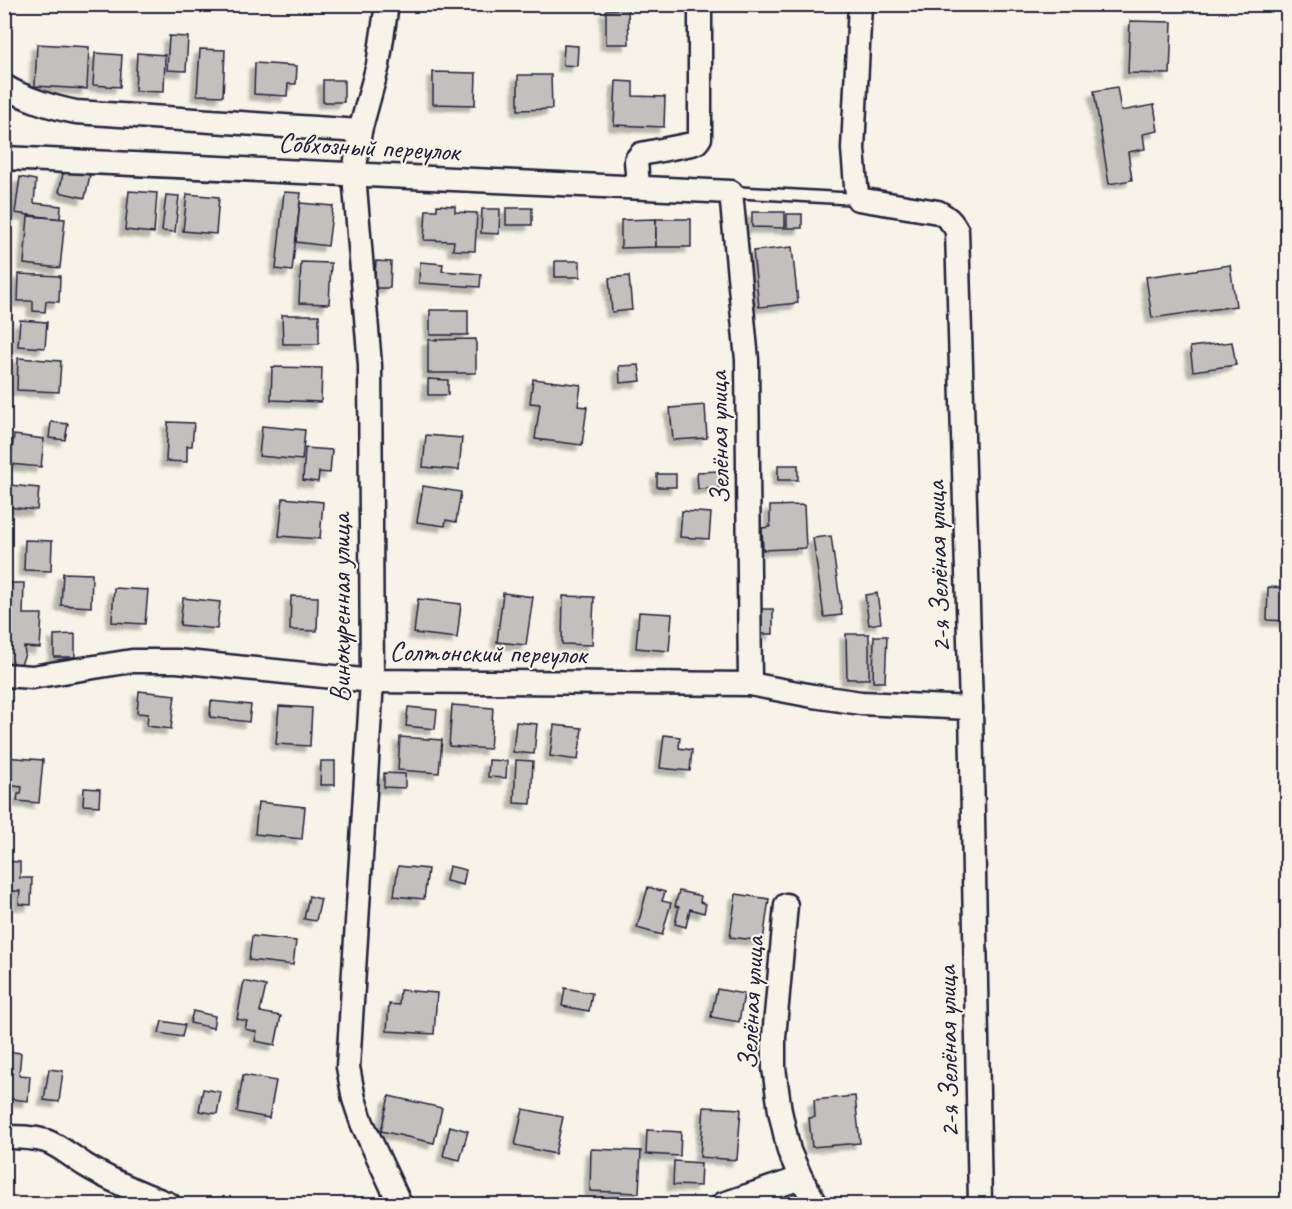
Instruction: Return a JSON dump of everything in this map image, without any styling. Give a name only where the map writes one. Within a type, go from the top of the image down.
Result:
[{"type":"street","name":"Винокуренная улица","points":[[387,4],[378,65],[360,130],[354,176],[370,364],[372,681],[348,1067],[354,1099],[362,1123],[400,1204]]},
{"type":"street","points":[[638,187],[636,160],[641,154],[692,144],[700,138],[700,4]]},
{"type":"street","points":[[858,199],[853,149],[860,4]]},
{"type":"street","name":"Совхозный переулок","points":[[4,86],[35,100],[76,112],[360,130]]},
{"type":"street","name":"Совхозный переулок","points":[[4,158],[731,192]]},
{"type":"street","name":"Зелёная улица","points":[[731,192],[747,360],[750,684]]},
{"type":"street","name":"2-я Зелёная улица","points":[[858,199],[938,212],[947,217],[957,231],[971,708],[980,1204]]},
{"type":"street","name":"Солтонский переулок","points":[[4,675],[32,676],[132,661],[177,662],[372,681],[750,684],[861,703],[971,708]]},
{"type":"street","name":"Зелёная улица","points":[[786,905],[774,1037],[774,1068],[789,1151],[816,1204]]},
{"type":"street","points":[[4,1137],[29,1138],[47,1142],[110,1178],[169,1204]]},
{"type":"street","points":[[723,1204],[801,1178]]},
{"type":"lane","points":[[731,192],[858,199]]},
{"type":"building","points":[[628,9],[629,44],[606,44],[606,10]]},
{"type":"building","points":[[1130,21],[1172,22],[1170,74],[1128,73]]},
{"type":"building","points":[[169,36],[188,37],[186,71],[167,70]]},
{"type":"building","points":[[37,44],[89,47],[87,89],[35,86]]},
{"type":"building","points":[[564,45],[578,46],[577,66],[563,65]]},
{"type":"building","points":[[200,49],[225,50],[223,96],[197,95]]},
{"type":"building","points":[[95,53],[122,55],[120,87],[93,85]]},
{"type":"building","points":[[137,53],[165,55],[164,92],[135,91]]},
{"type":"building","points":[[255,63],[297,66],[296,84],[288,84],[287,96],[254,94]]},
{"type":"building","points":[[433,72],[476,73],[475,105],[433,104]]},
{"type":"building","points":[[518,75],[551,75],[552,109],[518,110]]},
{"type":"building","points":[[323,80],[344,80],[344,102],[323,102]]},
{"type":"building","points":[[616,81],[633,82],[633,96],[665,97],[664,127],[614,125]]},
{"type":"building","points":[[1117,87],[1121,111],[1154,105],[1158,131],[1143,134],[1145,149],[1128,152],[1132,180],[1109,184],[1094,91]]},
{"type":"building","points":[[64,169],[90,175],[85,198],[59,192]]},
{"type":"building","points":[[20,177],[36,180],[34,203],[61,206],[60,219],[15,213]]},
{"type":"building","points":[[129,191],[157,193],[154,233],[125,230]]},
{"type":"building","points":[[284,192],[301,193],[292,271],[276,269]]},
{"type":"building","points":[[187,194],[219,197],[216,234],[183,231]]},
{"type":"building","points":[[166,195],[179,196],[175,232],[162,231]]},
{"type":"building","points":[[300,203],[333,206],[328,246],[296,242]]},
{"type":"building","points":[[437,205],[455,206],[455,212],[477,213],[475,251],[453,250],[454,241],[424,240],[426,210],[437,210]]},
{"type":"building","points":[[506,208],[532,208],[532,225],[506,225]]},
{"type":"building","points":[[482,209],[500,209],[499,234],[481,233]]},
{"type":"building","points":[[752,212],[785,212],[785,228],[752,227]]},
{"type":"building","points":[[787,214],[802,214],[802,228],[787,228]]},
{"type":"building","points":[[28,216],[65,219],[60,268],[24,264]]},
{"type":"building","points":[[656,219],[656,247],[621,248],[621,220]]},
{"type":"building","points":[[656,219],[691,219],[691,247],[656,247]]},
{"type":"building","points":[[792,247],[798,303],[759,307],[753,251]]},
{"type":"building","points":[[376,261],[391,262],[390,288],[374,288]]},
{"type":"building","points":[[555,261],[580,261],[580,277],[555,277]]},
{"type":"building","points":[[301,262],[331,263],[329,304],[299,303]]},
{"type":"building","points":[[420,262],[443,264],[442,271],[481,274],[480,287],[419,283]]},
{"type":"building","points":[[1230,265],[1236,306],[1152,318],[1146,277]]},
{"type":"building","points":[[19,274],[60,276],[59,302],[46,301],[45,312],[33,311],[33,301],[18,301]]},
{"type":"building","points":[[629,276],[632,310],[612,312],[609,278]]},
{"type":"building","points":[[430,310],[468,310],[468,335],[430,335]]},
{"type":"building","points":[[282,315],[319,315],[319,344],[283,344]]},
{"type":"building","points":[[20,320],[47,322],[45,348],[18,346]]},
{"type":"building","points":[[476,339],[476,373],[428,373],[428,340]]},
{"type":"building","points":[[1232,342],[1236,365],[1193,371],[1190,347]]},
{"type":"building","points":[[18,358],[61,361],[59,392],[17,390]]},
{"type":"building","points":[[639,365],[641,381],[620,383],[619,366]]},
{"type":"building","points":[[272,367],[322,368],[321,402],[271,400]]},
{"type":"building","points":[[428,379],[448,380],[448,395],[428,395]]},
{"type":"building","points":[[533,379],[581,385],[578,406],[587,407],[582,445],[535,439],[540,404],[530,403]]},
{"type":"building","points":[[705,405],[707,438],[673,440],[670,408]]},
{"type":"building","points":[[51,422],[68,424],[65,440],[49,438]]},
{"type":"building","points":[[168,422],[194,423],[192,446],[187,446],[187,462],[166,461]]},
{"type":"building","points":[[262,426],[305,430],[302,460],[259,456]]},
{"type":"building","points":[[14,435],[44,439],[41,467],[10,464]]},
{"type":"building","points":[[426,435],[462,438],[459,470],[423,467]]},
{"type":"building","points":[[305,448],[332,450],[330,473],[319,472],[318,482],[303,480]]},
{"type":"building","points":[[778,465],[798,465],[798,480],[778,480]]},
{"type":"building","points":[[721,471],[721,488],[698,489],[697,472]]},
{"type":"building","points":[[657,474],[676,474],[676,487],[657,487]]},
{"type":"building","points":[[9,485],[39,488],[37,510],[7,507]]},
{"type":"building","points":[[423,486],[461,492],[456,522],[446,520],[445,526],[417,522]]},
{"type":"building","points":[[283,498],[323,502],[320,539],[279,536]]},
{"type":"building","points":[[804,505],[806,548],[763,550],[762,528],[770,527],[770,506]]},
{"type":"building","points":[[682,511],[711,513],[709,539],[680,537]]},
{"type":"building","points":[[831,536],[842,615],[824,617],[813,538]]},
{"type":"building","points":[[25,540],[52,541],[51,571],[24,570]]},
{"type":"building","points":[[63,573],[92,574],[91,607],[61,605]]},
{"type":"building","points":[[4,583],[24,583],[23,614],[42,614],[40,648],[24,647],[25,654],[17,669],[4,674]]},
{"type":"building","points":[[1268,587],[1288,588],[1288,621],[1267,620]]},
{"type":"building","points":[[114,588],[148,590],[145,624],[112,622]]},
{"type":"building","points":[[503,593],[533,597],[526,645],[497,642]]},
{"type":"building","points":[[877,593],[881,623],[869,625],[865,595]]},
{"type":"building","points":[[291,596],[318,597],[317,631],[290,630]]},
{"type":"building","points":[[563,596],[594,597],[592,645],[562,644]]},
{"type":"building","points":[[183,598],[220,602],[217,629],[180,625]]},
{"type":"building","points":[[418,599],[461,604],[457,638],[414,633]]},
{"type":"building","points":[[755,609],[773,609],[773,634],[755,634]]},
{"type":"building","points":[[639,612],[672,614],[669,651],[636,648]]},
{"type":"building","points":[[75,634],[75,657],[54,657],[54,635]]},
{"type":"building","points":[[846,634],[869,634],[869,679],[847,679]]},
{"type":"building","points":[[874,636],[887,636],[885,682],[873,682]]},
{"type":"building","points":[[139,691],[175,695],[171,729],[147,726],[148,714],[137,713]]},
{"type":"building","points":[[211,701],[251,705],[249,722],[210,717]]},
{"type":"building","points":[[452,705],[493,708],[490,749],[449,746]]},
{"type":"building","points":[[279,706],[312,708],[310,746],[276,744]]},
{"type":"building","points":[[408,707],[437,710],[435,729],[406,726]]},
{"type":"building","points":[[516,722],[537,724],[534,754],[513,752]]},
{"type":"building","points":[[554,725],[582,728],[578,760],[550,756]]},
{"type":"building","points":[[664,735],[680,737],[679,748],[692,750],[690,771],[660,768]]},
{"type":"building","points":[[400,737],[442,740],[439,773],[398,770]]},
{"type":"building","points":[[4,757],[43,760],[39,803],[17,801],[22,787],[4,785]]},
{"type":"building","points":[[489,760],[507,761],[506,778],[488,777]]},
{"type":"building","points":[[516,760],[533,761],[531,804],[514,803]]},
{"type":"building","points":[[321,761],[335,761],[335,785],[320,785]]},
{"type":"building","points":[[384,773],[405,774],[405,788],[384,787]]},
{"type":"building","points":[[84,788],[100,789],[99,806],[83,805]]},
{"type":"building","points":[[258,802],[305,807],[302,839],[255,834]]},
{"type":"building","points":[[4,861],[20,862],[20,878],[32,878],[31,905],[19,904],[20,891],[4,891]]},
{"type":"building","points":[[398,866],[428,869],[424,899],[394,896]]},
{"type":"building","points":[[449,866],[466,870],[463,885],[446,881]]},
{"type":"building","points":[[648,887],[665,892],[662,901],[671,903],[662,935],[637,928]]},
{"type":"building","points":[[679,891],[701,896],[700,902],[706,904],[704,913],[690,909],[686,927],[675,924],[679,907],[675,906]]},
{"type":"building","points":[[736,894],[769,899],[763,941],[730,937]]},
{"type":"building","points":[[309,896],[321,899],[316,921],[304,919]]},
{"type":"building","points":[[252,936],[296,941],[293,965],[249,960]]},
{"type":"building","points":[[244,981],[266,986],[260,1012],[281,1016],[275,1045],[255,1041],[257,1032],[245,1029],[247,1021],[237,1019]]},
{"type":"building","points":[[565,988],[592,993],[589,1011],[562,1006]]},
{"type":"building","points":[[717,989],[744,994],[739,1022],[711,1017]]},
{"type":"building","points":[[400,990],[437,993],[434,1034],[387,1031],[389,1004],[399,1005]]},
{"type":"building","points":[[193,1011],[215,1016],[213,1028],[190,1023]]},
{"type":"building","points":[[162,1021],[185,1025],[182,1037],[159,1033]]},
{"type":"building","points":[[4,1051],[21,1053],[19,1075],[30,1076],[28,1101],[4,1098]]},
{"type":"building","points":[[49,1069],[63,1071],[59,1102],[44,1100]]},
{"type":"building","points":[[243,1075],[276,1081],[269,1118],[237,1112]]},
{"type":"building","points":[[203,1089],[221,1092],[217,1114],[199,1111]]},
{"type":"building","points":[[389,1096],[442,1108],[434,1143],[381,1131]]},
{"type":"building","points":[[855,1096],[860,1143],[812,1147],[809,1118],[815,1117],[814,1100]]},
{"type":"building","points":[[704,1107],[741,1109],[737,1160],[700,1157]]},
{"type":"building","points":[[523,1109],[563,1117],[555,1154],[515,1145]]},
{"type":"building","points":[[450,1126],[468,1131],[460,1160],[443,1156]]},
{"type":"building","points":[[647,1130],[681,1132],[680,1156],[646,1154]]},
{"type":"building","points":[[591,1149],[641,1151],[639,1193],[590,1191]]},
{"type":"building","points":[[674,1161],[701,1163],[700,1186],[673,1185]]}]
